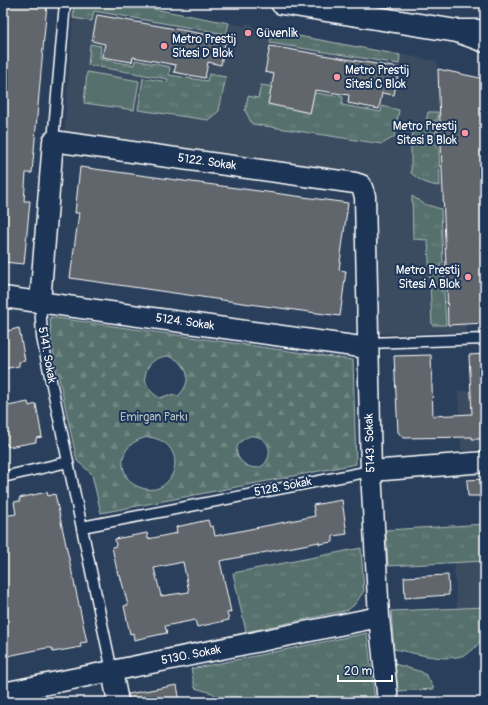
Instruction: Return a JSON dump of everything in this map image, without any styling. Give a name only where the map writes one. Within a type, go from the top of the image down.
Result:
[{"type":"street","points":[[282,3],[338,7],[457,31],[485,41]]},
{"type":"street","points":[[457,31],[485,31]]},
{"type":"street","name":"5122. Sokak","points":[[53,142],[361,185]]},
{"type":"street","name":"5141. Sokak","points":[[40,302],[53,142]]},
{"type":"street","name":"5143. Sokak","points":[[361,185],[365,196],[371,470],[379,617],[388,702]]},
{"type":"street","name":"5124. Sokak","points":[[3,297],[368,346]]},
{"type":"street","name":"5128. Sokak","points":[[371,470],[485,462]]},
{"type":"street","name":"5130. Sokak","points":[[3,693],[379,617]]},
{"type":"street","name":"5141. Sokak","points":[[112,671],[118,702]]},
{"type":"lane","name":"5141. Sokak","points":[[53,142],[65,3]]},
{"type":"lane","name":"5141. Sokak","points":[[40,302],[42,337],[112,671]]},
{"type":"lane","points":[[368,346],[485,339]]},
{"type":"lane","points":[[3,477],[68,462]]},
{"type":"lane","name":"5128. Sokak","points":[[82,527],[371,470]]},
{"type":"shaded area","points":[[74,3],[122,3],[245,26],[245,23],[253,24],[253,27],[437,61],[438,69],[480,78],[485,82],[485,323],[466,324],[467,332],[379,334],[373,182],[367,175],[64,134]]},
{"type":"shaded area","points":[[485,390],[485,449],[461,451],[458,391]]},
{"type":"shaded area","points":[[485,561],[485,607],[457,608],[454,563]]},
{"type":"green space","points":[[74,3],[122,3],[229,23],[226,34],[94,11],[92,21],[73,18]]},
{"type":"green space","points":[[272,31],[400,55],[399,64],[270,43]]},
{"type":"green space","points":[[90,44],[101,46],[100,59],[134,65],[135,60],[170,67],[169,75],[207,81],[209,74],[226,77],[219,111],[208,120],[138,110],[143,78],[168,82],[168,79],[88,65]]},
{"type":"green space","points":[[87,72],[139,81],[134,110],[84,103]]},
{"type":"green space","points":[[261,85],[343,97],[342,105],[381,112],[382,106],[399,110],[394,137],[382,144],[252,124],[245,110],[248,96],[258,98]]},
{"type":"green space","points":[[428,112],[438,112],[438,120],[435,120],[436,146],[439,147],[440,186],[424,182],[411,173],[411,147],[414,124],[425,126]]},
{"type":"green space","points":[[412,196],[424,204],[441,209],[443,263],[440,264],[441,291],[444,291],[446,325],[432,325],[428,240],[413,239]]},
{"type":"green space","name":"Emirgan Parkı","points":[[50,317],[353,360],[356,464],[101,513],[92,475],[77,461],[51,338]],"holes":[[[168,356],[175,359],[184,367],[187,378],[186,384],[178,396],[168,395],[160,398],[148,387],[146,373],[148,367],[153,362],[159,358]],[[250,436],[264,440],[267,443],[269,450],[269,455],[264,464],[258,468],[250,467],[243,463],[238,457],[237,449],[240,442]],[[149,437],[163,442],[171,449],[175,459],[174,469],[170,479],[163,486],[153,489],[142,488],[133,484],[128,479],[124,470],[124,456],[130,446]]]},
{"type":"green space","points":[[485,524],[485,561],[388,566],[386,530]]},
{"type":"green space","points":[[361,548],[364,591],[355,604],[348,610],[246,632],[233,573]]},
{"type":"green space","points":[[485,607],[485,636],[470,652],[462,656],[453,658],[433,657],[394,649],[391,611]]},
{"type":"green space","points":[[367,633],[375,702],[224,702],[212,693],[195,688],[191,669]]},
{"type":"green space","points":[[395,664],[422,672],[427,676],[434,689],[398,691]]},
{"type":"building","points":[[5,3],[47,4],[32,173],[26,173],[24,201],[30,201],[24,264],[3,262],[3,33]]},
{"type":"building","name":"Metro Prestij Sitesi D Blok","points":[[97,15],[226,38],[221,65],[208,62],[205,78],[174,72],[176,65],[133,57],[132,62],[102,57],[105,44],[92,41]]},
{"type":"building","name":"Metro Prestij Sitesi C Blok","points":[[270,46],[399,68],[394,95],[382,93],[379,109],[348,103],[349,95],[315,90],[310,113],[268,104],[274,74],[265,72]]},
{"type":"building","points":[[438,69],[480,78],[485,82],[485,323],[448,325],[447,288],[444,288],[443,266],[446,266],[441,144],[438,144],[437,122],[440,122]]},
{"type":"building","points":[[80,167],[348,203],[339,270],[346,271],[340,316],[70,278],[79,213],[75,213]]},
{"type":"building","points":[[19,328],[25,361],[19,362],[19,366],[3,369],[3,332]]},
{"type":"building","points":[[485,354],[485,439],[472,439],[472,437],[403,438],[398,432],[394,356],[431,355],[433,416],[472,414],[469,355]]},
{"type":"building","points":[[28,402],[29,406],[36,404],[42,437],[36,438],[36,442],[8,447],[7,444],[3,444],[3,407]]},
{"type":"building","points":[[485,479],[485,496],[468,496],[467,480]]},
{"type":"building","points":[[47,492],[48,496],[55,494],[87,642],[80,643],[81,647],[53,652],[52,648],[46,648],[3,657],[3,516],[16,514],[14,502],[20,501],[19,498]]},
{"type":"building","points":[[342,500],[347,534],[333,536],[333,542],[319,544],[319,542],[220,561],[231,612],[227,613],[229,620],[197,627],[195,620],[165,626],[167,633],[134,640],[133,633],[130,634],[124,606],[128,605],[120,575],[118,575],[112,547],[116,546],[115,539],[147,533],[148,539],[177,533],[176,527],[208,520],[210,527],[213,526],[215,536],[315,516],[313,505]],"holes":[[[183,562],[189,592],[161,596],[154,568]]]},
{"type":"building","points":[[448,575],[449,595],[405,598],[404,577]]},
{"type":"building","points":[[177,685],[180,702],[129,702],[128,694]]},
{"type":"place","name":"Güvenlik","points":[[248,33]]},
{"type":"place","name":"Metro Prestij Sitesi D Blok","points":[[164,46]]},
{"type":"place","name":"Metro Prestij Sitesi C Blok","points":[[337,77]]},
{"type":"place","name":"Metro Prestij Sitesi B Blok","points":[[465,133]]},
{"type":"place","name":"Metro Prestij Sitesi A Blok","points":[[468,277]]}]
